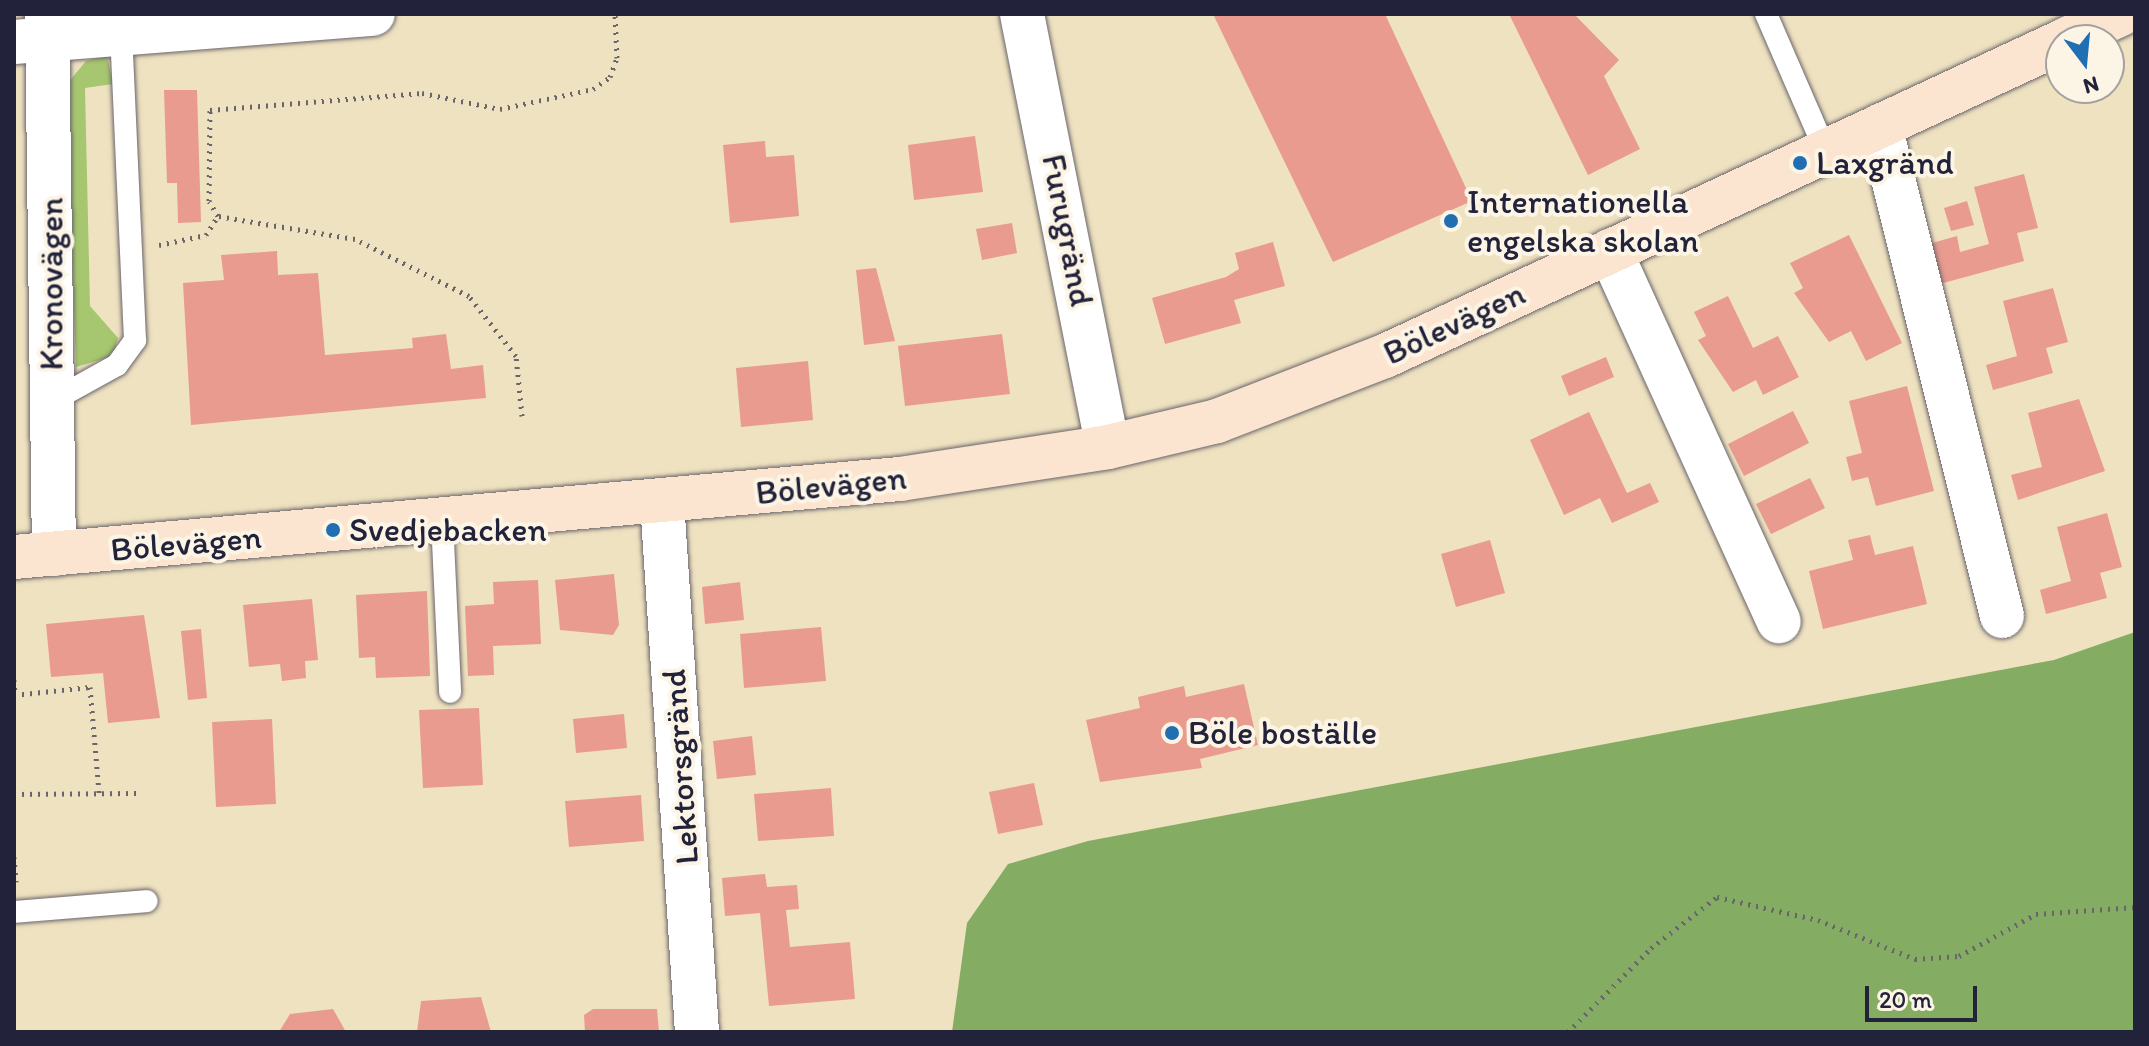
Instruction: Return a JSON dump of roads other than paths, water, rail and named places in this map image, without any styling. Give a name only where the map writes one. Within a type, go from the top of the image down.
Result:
[{"type":"street","points":[[36,33],[121,36],[373,14]]},
{"type":"street","name":"Furugränd","points":[[1022,14],[1108,447]]},
{"type":"street","name":"Bölevägen","points":[[2100,24],[2121,14]]},
{"type":"street","name":"Kronovägen","points":[[34,555],[52,401],[36,33]]},
{"type":"street","name":"Bölevägen","points":[[34,555],[900,479],[1108,447],[1217,421],[1385,356],[2045,49]]},
{"type":"street","points":[[1880,126],[2002,616]]},
{"type":"street","points":[[1610,251],[1779,621]]},
{"type":"street","name":"Lektorsgränd","points":[[662,501],[697,1032]]},
{"type":"lane","points":[[1766,14],[1826,152]]},
{"type":"lane","points":[[52,401],[117,365],[135,340],[121,36]]},
{"type":"lane","points":[[442,520],[450,692]]},
{"type":"lane","points":[[14,912],[147,901]]},
{"type":"place","name":"Laxgränd","points":[[1800,163]]},
{"type":"place","name":"Internationella engelska skolan","points":[[1451,221]]},
{"type":"place","name":"Svedjebacken","points":[[333,530]]},
{"type":"place","name":"Böle boställe","points":[[1172,733]]}]
